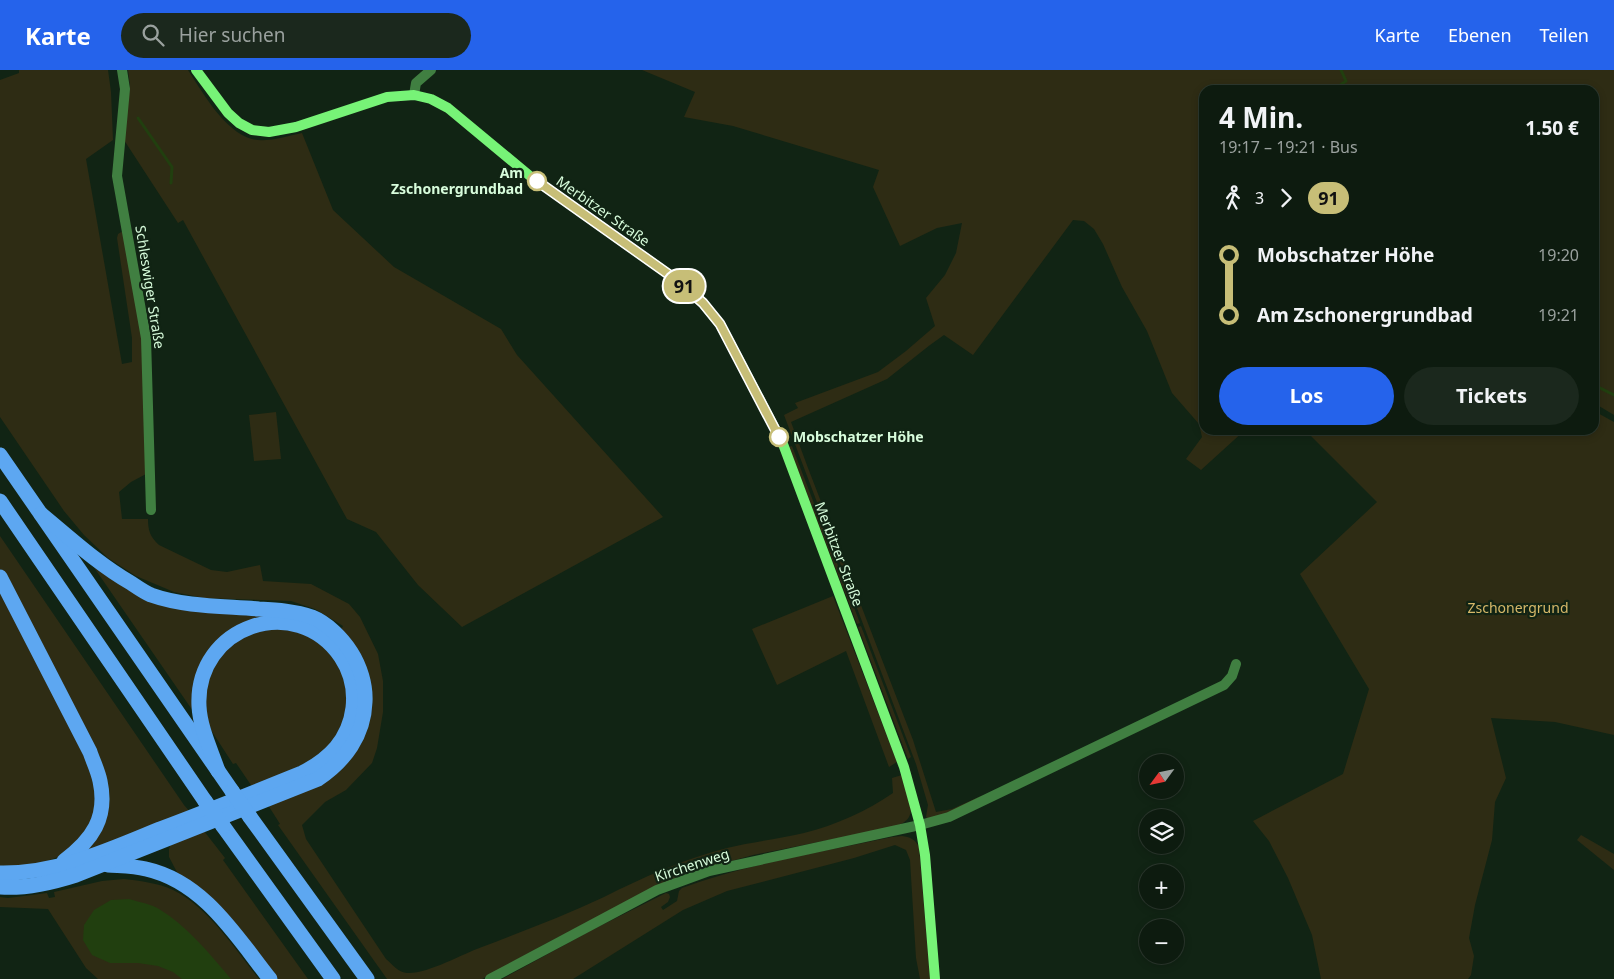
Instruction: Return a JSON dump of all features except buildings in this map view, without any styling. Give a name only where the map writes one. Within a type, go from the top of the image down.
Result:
[{"type":"highway","points":[[0,455],[250,817],[367,979]]},
{"type":"highway","points":[[0,501],[205,801],[333,979]]},
{"type":"highway","points":[[0,887],[24,887],[46,884],[76,875],[318,779],[340,762],[356,738],[364,716],[366,696],[359,667],[344,641],[322,622],[302,614],[280,610],[183,604],[149,594],[97,561],[41,514]]},
{"type":"highway","points":[[0,577],[90,752],[100,781],[102,800],[100,818],[92,836],[77,852],[58,865]]},
{"type":"highway","points":[[0,873],[17,873],[86,859],[317,766],[343,740],[352,714],[354,693],[346,665],[321,637],[314,632],[293,624],[269,622],[246,628],[237,633],[218,648],[210,658],[201,678],[199,707],[218,771]]},
{"type":"highway","points":[[104,864],[147,869],[169,877],[193,890],[214,909],[270,979]]},
{"type":"street","name":"Schleswiger Straße","points":[[122,70],[124,97],[117,176],[146,338],[151,510]]},
{"type":"street","name":"Merbitzer Straße","points":[[196,70],[228,114],[252,130],[269,132],[296,127],[387,97],[414,95],[431,99],[448,108],[530,176],[678,281],[703,303],[720,324],[770,416],[783,444],[904,767],[920,825],[925,855],[935,979]]},
{"type":"street","points":[[414,95],[416,83],[431,70]]},
{"type":"street","points":[[920,825],[949,817],[1224,685],[1232,676],[1236,664]]},
{"type":"street","name":"Kirchenweg","points":[[490,979],[657,890],[709,871],[920,825]]},
{"type":"green space","points":[[19,70],[108,70],[113,140],[86,159],[122,364],[132,362],[132,338],[117,238],[118,234],[123,231],[143,335],[146,474],[131,482],[119,492],[122,519],[148,519],[150,533],[159,545],[211,570],[227,572],[260,565],[263,581],[311,584],[349,604],[360,617],[378,654],[383,681],[383,712],[377,748],[372,763],[346,790],[325,802],[302,825],[306,839],[386,959],[396,968],[401,972],[407,973],[425,970],[445,963],[559,917],[695,857],[727,848],[804,833],[839,822],[873,806],[893,793],[892,778],[902,775],[911,810],[909,817],[901,824],[889,828],[753,855],[681,875],[547,943],[482,979],[387,979],[278,825],[280,824],[268,805],[361,742],[335,624],[342,628],[343,626],[315,609],[291,601],[204,598],[174,592],[136,576],[108,558],[84,535],[64,511],[0,417],[0,80],[19,73]]},
{"type":"green space","points":[[128,70],[188,70],[207,100],[223,120],[242,135],[252,139],[270,140],[302,133],[333,210],[394,267],[501,329],[517,355],[663,517],[462,627],[418,585],[376,532],[347,519],[183,220],[178,223],[124,140],[130,85]]},
{"type":"green space","points":[[642,70],[1614,70],[1614,415],[1599,406],[1599,85],[1199,85],[1199,424],[1172,393],[1147,331],[1122,287],[1103,244],[1094,229],[1084,221],[1073,220],[973,355],[944,335],[887,379],[791,422],[913,740],[936,812],[952,809],[983,795],[948,815],[928,819],[926,817],[928,805],[916,764],[784,415],[798,408],[795,403],[878,372],[935,326],[926,298],[945,275],[956,253],[962,223],[937,228],[900,246],[873,187],[879,170],[733,126],[684,117],[695,92]]},
{"type":"green space","points":[[276,412],[281,459],[254,461],[249,415]]},
{"type":"green space","name":"Zschonergrund","points":[[1599,414],[1614,422],[1614,735],[1555,722],[1491,718],[1506,778],[1495,802],[1492,840],[1475,905],[1469,938],[1474,956],[1471,975],[1468,979],[1321,979],[1312,935],[1288,878],[1269,841],[1253,821],[1343,774],[1369,689],[1300,574],[1377,502],[1310,435],[1599,435]]},
{"type":"green space","points":[[1202,435],[1240,435],[1201,470],[1186,459]]},
{"type":"green space","points":[[792,446],[860,623],[857,624],[789,447]]},
{"type":"green space","points":[[0,536],[190,812],[106,846],[85,850],[96,838],[93,750],[0,569]]},
{"type":"green space","points":[[93,566],[115,581],[270,616],[226,635],[195,714]]},
{"type":"green space","points":[[0,589],[97,781],[97,817],[64,855],[35,865],[0,866]]},
{"type":"green space","points":[[833,596],[897,762],[889,767],[846,651],[777,685],[752,629]]},
{"type":"green space","points":[[861,626],[911,757],[908,759],[858,627]]},
{"type":"green space","points":[[289,627],[327,646],[347,681],[347,720],[324,754],[253,788],[236,763],[233,764],[207,721],[205,680],[221,652],[247,632]]},
{"type":"green space","points":[[204,831],[225,858],[223,860],[308,979],[278,979],[218,905],[178,874],[169,857],[171,843]]},
{"type":"green space","points":[[1581,835],[1614,854],[1614,870],[1577,840]]},
{"type":"green space","points":[[902,836],[912,839],[919,847],[930,979],[920,979],[916,958],[910,860],[906,850],[895,845],[854,858],[727,891],[683,910],[573,979],[502,979],[590,931],[666,893],[670,897],[668,902],[661,907],[663,910],[677,901],[679,891],[682,888],[707,879],[786,859]]},
{"type":"green space","points":[[124,879],[161,886],[186,897],[220,930],[259,979],[98,979],[86,968],[48,909],[0,907],[0,897],[8,898],[47,893],[49,898],[55,897],[54,892],[102,881]]},
{"type":"shaded area","points":[[129,899],[152,906],[169,916],[198,941],[231,979],[182,979],[173,972],[158,966],[138,963],[110,963],[92,955],[83,940],[84,925],[94,910],[111,900]]},
{"type":"waterway","points":[[1340,85],[1346,81],[1341,70]]},
{"type":"waterway","points":[[138,118],[172,167],[171,183]]},
{"type":"waterway","points":[[1599,388],[1614,395]]},
{"type":"bus line","name":"91","points":[[537,181],[678,281],[703,303],[720,324],[770,416],[779,437]]},
{"type":"place","name":"Am Zschonergrundbad","points":[[537,181]]},
{"type":"place","name":"Mobschatzer Höhe","points":[[779,437]]}]
